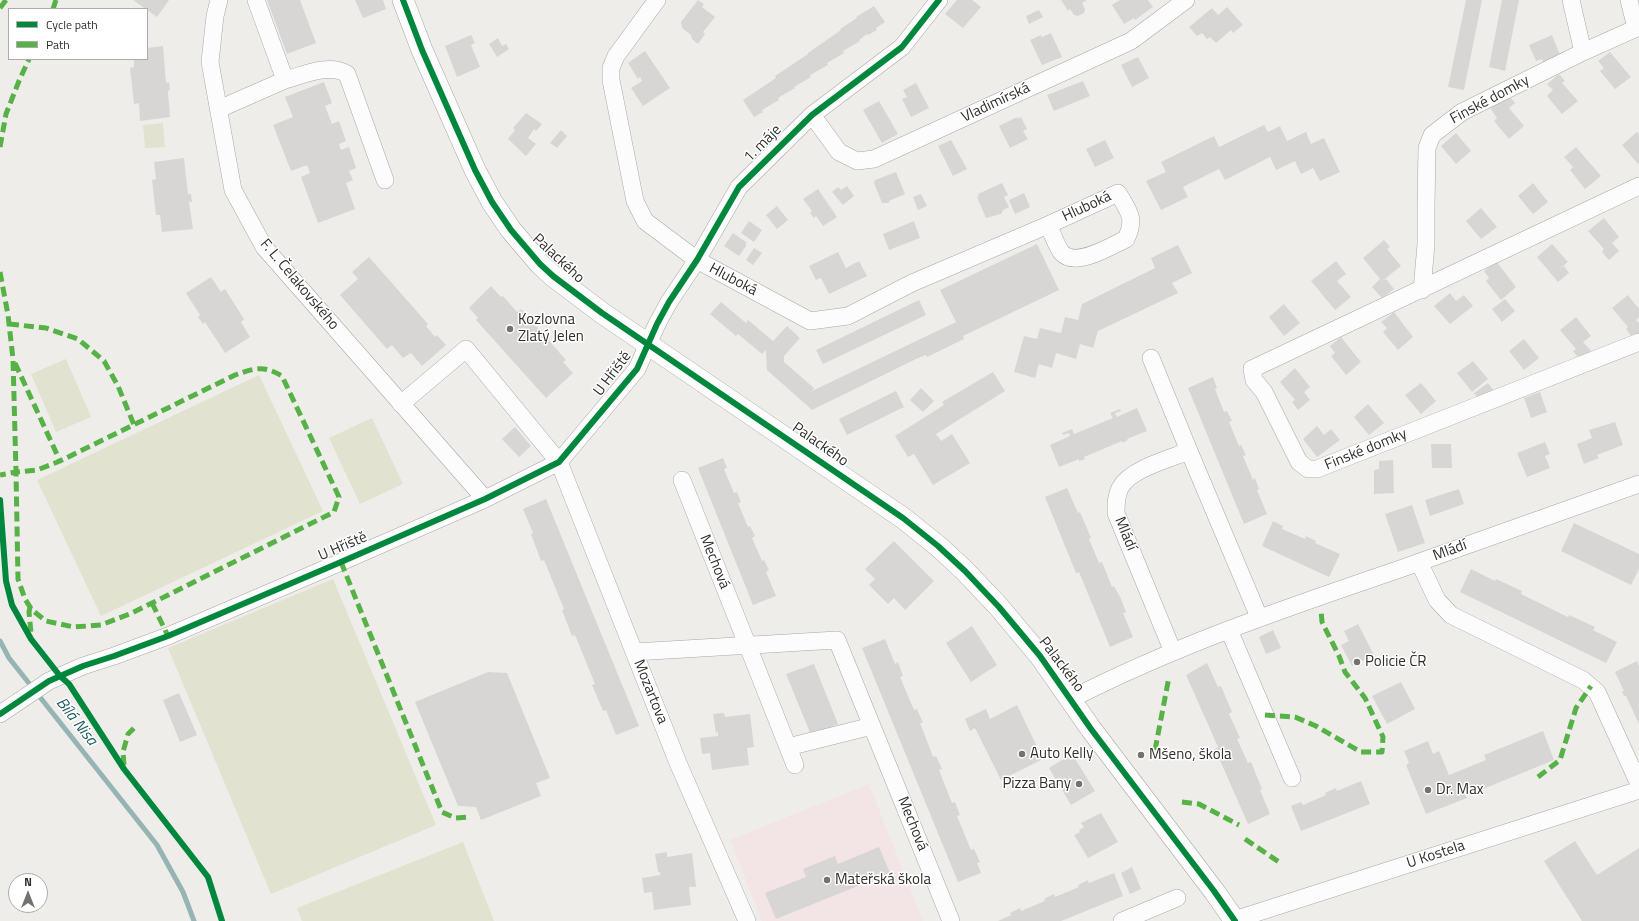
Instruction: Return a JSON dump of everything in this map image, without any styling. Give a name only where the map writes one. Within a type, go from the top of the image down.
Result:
[{"type":"street","name":"F. L. Čelakovského","points":[[219,0],[215,16],[210,62],[234,190],[264,247],[485,499]]},
{"type":"street","points":[[256,0],[285,80]]},
{"type":"street","name":"Palackého","points":[[402,0],[422,50],[475,170],[492,202],[511,230],[528,251],[553,276],[602,313],[649,343],[902,518],[938,546],[965,571],[999,607],[1040,656],[1091,729],[1214,891],[1234,920]]},
{"type":"street","name":"Hluboká","points":[[656,0],[616,56],[611,68],[611,80],[635,201],[645,221],[697,260],[810,321],[848,316],[912,283],[1048,225],[1118,193],[1130,215],[1131,228],[1126,239],[1084,258],[1072,258],[1062,253],[1048,225]]},
{"type":"street","name":"1. máje","points":[[649,343],[669,302],[697,260],[739,187],[812,115],[902,47],[939,0]]},
{"type":"street","name":"Vladimírská","points":[[812,115],[839,152],[857,161],[874,159],[1131,41],[1186,0]]},
{"type":"street","points":[[1571,0],[1583,52]]},
{"type":"street","name":"Finské domky","points":[[1422,290],[1426,244],[1428,148],[1432,135],[1462,112],[1583,52],[1637,28],[1629,0]]},
{"type":"street","points":[[219,109],[285,80],[328,69],[340,70],[347,74],[385,180]]},
{"type":"street","name":"Finské domky","points":[[1639,186],[1422,290],[1252,369],[1254,380],[1264,392],[1299,462],[1304,466],[1313,469],[1321,468],[1639,342]]},
{"type":"street","name":"U Hřiště","points":[[0,714],[49,681],[83,666],[168,636],[341,562],[485,499],[559,462],[637,369],[649,343]]},
{"type":"street","name":"Mozartova","points":[[401,404],[466,349],[559,462],[678,763],[747,921]]},
{"type":"street","points":[[1151,358],[1259,617]]},
{"type":"street","name":"Mládí","points":[[1173,652],[1116,513],[1116,501],[1120,488],[1129,478],[1140,471],[1189,451]]},
{"type":"street","name":"Mechová","points":[[682,480],[795,765]]},
{"type":"street","name":"Mládí","points":[[1071,699],[1107,680],[1259,617],[1639,484]]},
{"type":"street","points":[[1419,562],[1437,600],[1451,615],[1583,680],[1598,692],[1639,784]]},
{"type":"street","points":[[1229,630],[1292,778]]},
{"type":"street","name":"Mechová","points":[[634,652],[837,640],[951,921]]},
{"type":"street","points":[[788,747],[872,726]]},
{"type":"street","name":"U Kostela","points":[[1234,920],[1639,790]]},
{"type":"street","points":[[1122,921],[1177,898]]},
{"type":"shaded area","name":"Mateřská škola","points":[[869,784],[923,921],[762,921],[730,840]]},
{"type":"green space","points":[[163,123],[165,147],[145,148],[143,125]]},
{"type":"green space","points":[[66,359],[91,417],[56,432],[31,374]]},
{"type":"green space","points":[[259,375],[323,511],[101,616],[37,480]]},
{"type":"green space","points":[[372,418],[403,484],[360,504],[329,438]]},
{"type":"green space","points":[[333,579],[436,825],[271,894],[168,648]]},
{"type":"green space","points":[[463,842],[494,921],[302,921],[297,908]]},
{"type":"building","points":[[133,0],[169,0],[157,17],[148,11],[148,8],[144,8]]},
{"type":"building","points":[[267,0],[300,0],[316,43],[287,54]]},
{"type":"building","points":[[355,0],[383,0],[386,9],[363,18]]},
{"type":"building","points":[[698,0],[704,4],[702,7],[715,17],[703,32],[705,34],[698,44],[692,39],[691,35],[682,28],[681,22]]},
{"type":"building","points":[[957,0],[972,0],[981,7],[963,28],[945,14]]},
{"type":"building","points":[[1061,0],[1087,0],[1082,3],[1085,9],[1084,13],[1078,16],[1074,15],[1070,9],[1068,11]]},
{"type":"building","points":[[1120,0],[1148,0],[1153,7],[1135,20],[1134,18],[1124,24],[1112,5]]},
{"type":"building","points":[[1466,0],[1482,0],[1464,90],[1448,87]]},
{"type":"building","points":[[1502,0],[1519,0],[1505,71],[1489,67]]},
{"type":"building","points":[[874,6],[885,22],[876,28],[877,30],[868,35],[867,34],[859,40],[860,41],[843,51],[844,53],[827,63],[828,65],[810,75],[811,77],[778,98],[779,100],[762,110],[763,112],[754,117],[743,100],[776,78],[775,76],[841,30],[840,29],[857,18],[856,17]]},
{"type":"building","points":[[1227,7],[1243,25],[1233,33],[1231,30],[1216,43],[1210,37],[1207,39],[1202,33],[1197,36],[1189,27],[1212,8],[1218,15]]},
{"type":"building","points":[[1039,10],[1043,17],[1029,24],[1026,16]]},
{"type":"building","points":[[1051,33],[1062,57],[1042,65],[1030,40],[1041,35],[1042,37]]},
{"type":"building","points":[[471,35],[475,43],[471,45],[480,67],[457,77],[445,46]]},
{"type":"building","points":[[1552,35],[1560,55],[1543,62],[1542,59],[1536,61],[1529,45]]},
{"type":"building","points":[[498,38],[502,46],[506,44],[509,49],[497,57],[489,44]]},
{"type":"building","points":[[163,46],[166,83],[169,82],[170,90],[168,91],[170,117],[140,121],[139,103],[134,104],[130,68],[134,67],[134,60],[148,60],[148,48]]},
{"type":"building","points":[[645,51],[670,88],[643,106],[631,88],[642,81],[640,77],[638,79],[628,63]]},
{"type":"building","points":[[1610,52],[1631,77],[1615,89],[1600,71],[1604,68],[1598,61]]},
{"type":"building","points":[[1138,57],[1149,78],[1132,87],[1121,65]]},
{"type":"building","points":[[1559,74],[1565,81],[1562,83],[1578,101],[1562,114],[1547,96],[1553,90],[1547,84]]},
{"type":"building","points":[[1083,81],[1090,96],[1054,111],[1047,95]]},
{"type":"building","points":[[324,82],[332,103],[325,106],[332,124],[339,121],[346,141],[339,144],[341,150],[349,147],[356,168],[349,171],[353,180],[346,183],[355,209],[318,223],[301,177],[310,173],[307,165],[291,171],[273,125],[293,117],[285,97]]},
{"type":"building","points":[[916,83],[929,108],[911,117],[902,99],[907,97],[903,90]]},
{"type":"building","points":[[1510,97],[1515,103],[1509,108],[1524,126],[1509,139],[1494,121],[1497,118],[1490,108]]},
{"type":"building","points":[[879,101],[898,134],[882,143],[863,110]]},
{"type":"building","points":[[526,113],[542,124],[536,131],[534,129],[528,138],[536,144],[526,156],[508,139],[515,130],[513,128]]},
{"type":"building","points":[[1017,117],[1018,119],[1021,117],[1027,129],[1023,131],[1028,139],[1010,148],[999,126]]},
{"type":"building","points":[[1264,125],[1268,132],[1280,126],[1287,141],[1306,132],[1311,144],[1324,138],[1340,172],[1320,181],[1313,168],[1301,174],[1295,161],[1276,170],[1270,157],[1225,180],[1219,169],[1183,187],[1188,197],[1161,210],[1146,181],[1166,172],[1161,162],[1214,136],[1219,147]]},
{"type":"building","points":[[561,130],[567,136],[557,148],[550,143]]},
{"type":"building","points":[[1637,132],[1639,135],[1638,164],[1622,145]]},
{"type":"building","points":[[1456,133],[1471,151],[1456,164],[1441,146]]},
{"type":"building","points":[[951,140],[967,169],[953,176],[938,146]]},
{"type":"building","points":[[1105,140],[1114,158],[1095,167],[1086,149]]},
{"type":"building","points":[[1576,147],[1601,176],[1585,189],[1570,170],[1573,167],[1564,157]]},
{"type":"building","points":[[184,158],[188,194],[191,194],[192,202],[189,202],[193,229],[162,232],[160,215],[156,215],[152,180],[156,179],[154,162]]},
{"type":"building","points":[[896,172],[905,194],[889,201],[889,203],[882,203],[874,183],[875,180]]},
{"type":"building","points":[[1002,183],[1008,195],[1004,197],[1009,207],[1003,210],[1001,214],[986,218],[977,197],[979,196],[978,194]]},
{"type":"building","points":[[1533,183],[1548,202],[1533,214],[1518,196]]},
{"type":"building","points":[[847,186],[854,196],[843,205],[832,192],[838,187],[841,190]]},
{"type":"building","points":[[818,189],[837,217],[823,226],[816,216],[814,218],[810,213],[812,211],[803,199]]},
{"type":"building","points":[[1024,193],[1030,207],[1015,214],[1009,200]]},
{"type":"building","points":[[921,194],[927,206],[918,210],[913,197]]},
{"type":"building","points":[[777,206],[788,220],[777,229],[766,215]]},
{"type":"building","points":[[1481,208],[1497,227],[1481,239],[1466,221]]},
{"type":"building","points":[[1604,218],[1619,237],[1612,243],[1619,251],[1609,260],[1602,252],[1604,249],[1588,231]]},
{"type":"building","points":[[749,221],[762,230],[754,242],[741,233]]},
{"type":"building","points":[[914,221],[920,238],[889,250],[883,234]]},
{"type":"building","points":[[733,233],[746,242],[746,246],[739,256],[724,246]]},
{"type":"building","points":[[1384,240],[1390,247],[1387,249],[1401,266],[1382,281],[1386,279],[1394,289],[1382,298],[1372,287],[1380,279],[1363,258]]},
{"type":"building","points":[[1037,244],[1059,290],[963,336],[964,339],[927,357],[926,355],[918,358],[812,410],[767,370],[766,350],[762,354],[738,334],[736,336],[710,314],[721,302],[746,323],[748,320],[773,341],[787,326],[800,338],[784,356],[784,362],[814,388],[812,391],[956,322],[940,290]]},
{"type":"building","points":[[1552,244],[1568,262],[1558,270],[1564,266],[1569,273],[1558,282],[1537,257]]},
{"type":"building","points":[[1178,245],[1192,273],[1172,283],[1178,293],[1098,331],[1093,348],[1080,344],[1076,359],[1056,353],[1052,368],[1039,364],[1035,378],[1014,372],[1024,336],[1037,339],[1040,328],[1061,333],[1065,317],[1078,320],[1082,304],[1155,268],[1151,258]]},
{"type":"building","points":[[754,248],[762,253],[753,265],[746,260]]},
{"type":"building","points":[[838,252],[846,268],[859,261],[867,276],[829,294],[821,278],[816,280],[809,266]]},
{"type":"building","points":[[369,257],[428,324],[426,326],[435,337],[437,335],[446,345],[422,366],[411,353],[403,358],[392,345],[387,349],[340,295],[358,279],[352,272]]},
{"type":"building","points":[[1336,261],[1346,274],[1337,281],[1351,297],[1335,310],[1311,281]]},
{"type":"building","points":[[1496,261],[1516,287],[1501,300],[1486,281],[1489,278],[1484,271]]},
{"type":"building","points":[[211,277],[221,292],[225,289],[244,319],[241,322],[250,337],[225,353],[205,322],[203,324],[198,317],[200,315],[186,293]]},
{"type":"building","points":[[491,286],[501,297],[503,296],[517,312],[521,309],[566,360],[563,362],[573,373],[546,398],[476,320],[478,318],[469,308]]},
{"type":"building","points":[[1450,293],[1456,301],[1464,295],[1473,306],[1450,324],[1434,306]]},
{"type":"building","points":[[1628,295],[1639,309],[1639,317],[1636,320],[1639,323],[1639,333],[1633,338],[1626,329],[1628,327],[1612,308]]},
{"type":"building","points":[[1505,299],[1515,311],[1502,322],[1492,309]]},
{"type":"building","points":[[919,300],[926,315],[823,364],[816,350]]},
{"type":"building","points":[[1284,304],[1300,323],[1284,336],[1269,317]]},
{"type":"building","points":[[1394,312],[1413,337],[1398,350],[1383,332],[1387,328],[1381,322]]},
{"type":"building","points":[[1576,317],[1591,336],[1583,342],[1591,351],[1580,360],[1573,351],[1576,349],[1560,330]]},
{"type":"building","points":[[1341,337],[1361,362],[1346,375],[1331,356],[1335,353],[1330,346]]},
{"type":"building","points":[[1524,339],[1539,358],[1524,370],[1509,351]]},
{"type":"building","points":[[1473,361],[1488,379],[1472,392],[1457,373]]},
{"type":"building","points":[[1295,368],[1310,387],[1304,392],[1310,400],[1298,410],[1292,402],[1295,400],[1280,382]]},
{"type":"building","points":[[993,372],[1005,391],[936,434],[941,441],[952,434],[970,463],[933,485],[914,454],[908,457],[895,436],[944,405],[942,402]]},
{"type":"building","points":[[1213,377],[1217,388],[1215,389],[1224,412],[1227,411],[1232,421],[1229,422],[1239,446],[1241,445],[1246,455],[1243,456],[1253,480],[1255,478],[1259,489],[1257,490],[1267,514],[1244,524],[1188,388]]},
{"type":"building","points":[[1421,383],[1436,401],[1421,414],[1405,395]]},
{"type":"building","points":[[1488,383],[1495,392],[1479,400],[1474,393]]},
{"type":"building","points":[[921,388],[934,401],[923,412],[910,400]]},
{"type":"building","points":[[896,391],[904,407],[847,435],[839,419]]},
{"type":"building","points":[[1540,392],[1547,412],[1531,418],[1524,398]]},
{"type":"building","points":[[1368,404],[1384,423],[1369,435],[1354,417]]},
{"type":"building","points":[[1137,408],[1147,431],[1127,439],[1128,440],[1123,443],[1122,441],[1084,457],[1085,459],[1079,461],[1079,459],[1059,467],[1050,445],[1070,436],[1069,433],[1063,435],[1062,433],[1072,429],[1074,434],[1113,418],[1110,413],[1120,409],[1121,411],[1115,413],[1117,417]]},
{"type":"building","points":[[1615,422],[1623,445],[1597,455],[1599,458],[1584,464],[1577,444],[1592,438],[1589,430]]},
{"type":"building","points":[[1317,426],[1324,435],[1331,429],[1340,440],[1317,457],[1303,439]]},
{"type":"building","points":[[515,427],[531,446],[519,457],[502,439]]},
{"type":"building","points":[[1545,442],[1550,454],[1545,456],[1550,468],[1527,477],[1517,453]]},
{"type":"building","points":[[1431,444],[1451,444],[1452,468],[1432,468]]},
{"type":"building","points":[[723,458],[727,468],[724,469],[734,493],[737,492],[741,502],[738,503],[748,527],[750,526],[755,536],[752,538],[762,561],[764,560],[769,570],[766,572],[776,596],[753,605],[698,468]]},
{"type":"building","points":[[1393,460],[1394,493],[1374,494],[1374,470],[1379,469],[1379,461]]},
{"type":"building","points":[[1067,488],[1078,513],[1080,512],[1091,538],[1089,539],[1099,563],[1102,562],[1112,587],[1114,586],[1121,599],[1126,612],[1123,613],[1133,637],[1110,647],[1079,572],[1076,573],[1045,497]]},
{"type":"building","points":[[1459,489],[1464,504],[1430,516],[1425,500]]},
{"type":"building","points":[[546,499],[639,726],[616,735],[606,710],[603,711],[592,685],[595,684],[575,635],[572,636],[562,610],[564,609],[544,560],[541,561],[531,534],[533,533],[523,509]]},
{"type":"building","points":[[1412,505],[1425,543],[1398,552],[1385,514]]},
{"type":"building","points":[[1273,521],[1283,526],[1282,529],[1305,539],[1306,536],[1316,541],[1315,543],[1340,554],[1329,577],[1262,546]]},
{"type":"building","points":[[1574,523],[1639,554],[1639,569],[1631,585],[1561,551]]},
{"type":"building","points":[[894,541],[934,581],[905,610],[894,598],[888,604],[869,585],[875,579],[865,569]]},
{"type":"building","points":[[1471,569],[1495,581],[1496,579],[1522,591],[1521,594],[1568,617],[1569,615],[1595,627],[1593,630],[1617,642],[1606,663],[1460,592]]},
{"type":"building","points":[[1358,624],[1374,655],[1352,666],[1341,645],[1349,641],[1344,631]]},
{"type":"building","points":[[972,626],[997,665],[971,682],[946,643]]},
{"type":"building","points":[[1273,630],[1281,648],[1266,654],[1259,637]]},
{"type":"building","points":[[885,639],[895,664],[898,662],[903,676],[900,677],[914,710],[917,709],[923,723],[920,723],[933,757],[936,756],[942,769],[939,770],[952,803],[955,802],[960,815],[957,816],[971,850],[974,849],[980,862],[977,863],[981,873],[958,882],[862,648]]},
{"type":"building","points":[[1637,661],[1639,666],[1639,724],[1626,696],[1624,696],[1622,691],[1624,691],[1615,672]]},
{"type":"building","points":[[1207,663],[1218,687],[1221,686],[1232,712],[1229,714],[1240,738],[1237,739],[1248,763],[1251,762],[1270,814],[1248,824],[1215,749],[1218,747],[1186,675]]},
{"type":"building","points":[[814,664],[838,724],[811,735],[786,674]]},
{"type":"building","points":[[488,672],[507,673],[550,778],[536,783],[541,796],[481,820],[476,807],[458,806],[415,702]]},
{"type":"building","points":[[1401,682],[1415,709],[1387,724],[1372,696]]},
{"type":"building","points":[[179,693],[197,735],[180,742],[163,700]]},
{"type":"building","points":[[1017,705],[1043,759],[1001,780],[975,728],[970,731],[965,719],[986,709],[990,719]]},
{"type":"building","points":[[724,713],[725,717],[750,714],[754,747],[747,748],[749,765],[712,770],[710,753],[702,754],[700,738],[718,736],[718,732],[716,733],[713,714]]},
{"type":"building","points":[[1543,731],[1554,760],[1426,814],[1406,765],[1409,763],[1404,751],[1428,741],[1433,754],[1439,751],[1449,775],[1486,760],[1484,755]]},
{"type":"building","points":[[1072,754],[1095,791],[1071,805],[1049,768]]},
{"type":"building","points":[[1361,781],[1370,804],[1301,831],[1291,806],[1301,802],[1303,805],[1326,795],[1325,793],[1336,788],[1337,791]]},
{"type":"building","points":[[1101,813],[1118,842],[1088,858],[1074,835],[1080,832],[1079,830],[1084,827],[1081,823]]},
{"type":"building","points":[[1575,841],[1597,875],[1639,848],[1639,921],[1582,921],[1544,861]]},
{"type":"building","points":[[879,847],[890,873],[776,919],[765,893],[806,877],[803,869],[835,856],[838,864]]},
{"type":"building","points":[[667,852],[667,857],[692,853],[696,887],[689,887],[691,905],[654,910],[652,892],[644,893],[642,878],[660,875],[660,872],[658,872],[655,854]]},
{"type":"building","points":[[1132,867],[1141,889],[1130,894],[1121,873]]},
{"type":"building","points":[[1114,873],[1123,896],[1061,921],[998,921],[1011,915],[1010,913],[1020,908],[1021,911],[1045,901],[1044,899],[1054,894],[1055,897],[1079,887],[1078,885],[1088,880],[1089,883]]},
{"type":"waterway","name":"Bílá Nisa","points":[[0,641],[9,658],[157,845],[183,892],[194,921]]},
{"type":"marked path","points":[[0,8],[6,0]]},
{"type":"marked path","points":[[53,8],[56,0]]},
{"type":"marked path","points":[[0,147],[6,114],[29,60]]},
{"type":"marked path","points":[[0,272],[8,315],[13,359],[16,472],[37,470],[60,461],[235,375],[254,369],[264,369],[270,370],[282,376],[339,497],[334,512],[132,613],[101,625],[74,627],[46,621],[32,610],[25,599],[18,579],[16,472],[0,475]]},
{"type":"marked path","points":[[9,324],[46,328],[78,339],[104,361],[118,386],[134,425]]},
{"type":"marked path","points":[[15,363],[60,461]]},
{"type":"marked path","points":[[341,562],[442,812],[455,818],[471,817]]},
{"type":"marked path","points":[[152,603],[168,636]]},
{"type":"marked path","points":[[30,607],[31,633]]},
{"type":"marked path","points":[[1265,715],[1295,717],[1316,726],[1361,752],[1382,752],[1383,737],[1365,698],[1345,672],[1339,656],[1322,622],[1321,610]]},
{"type":"marked path","points":[[1155,750],[1169,677]]},
{"type":"marked path","points":[[1538,777],[1560,760],[1576,708],[1591,686]]},
{"type":"marked path","points":[[124,765],[123,752],[128,734],[137,725]]},
{"type":"marked path","points":[[1182,802],[1199,804],[1239,825]]},
{"type":"marked path","points":[[1245,839],[1279,862]]},
{"type":"cycle path","points":[[403,0],[422,50],[475,170],[492,202],[511,230],[540,264],[553,276],[602,313],[903,518],[938,546],[965,571],[999,607],[1040,656],[1091,729],[1235,921]]},
{"type":"cycle path","points":[[0,714],[49,681],[83,666],[168,636],[341,562],[485,499],[559,462],[637,369],[657,324],[669,302],[697,260],[739,187],[812,115],[902,47],[939,0]]},
{"type":"cycle path","points":[[0,500],[6,581],[12,605],[31,639],[60,676],[69,684],[124,769],[208,877],[222,921]]},
{"type":"place","name":"Kozlovna Zlatý Jelen","points":[[510,329]]},
{"type":"place","name":"Policie ČR","points":[[1357,662]]},
{"type":"place","name":"Auto Kelly","points":[[1022,754]]},
{"type":"place","name":"Mšeno, škola","points":[[1141,755]]},
{"type":"place","name":"Pizza Bany","points":[[1079,784]]},
{"type":"place","name":"Dr. Max","points":[[1428,790]]},
{"type":"place","name":"Mateřská škola","points":[[827,880]]}]
